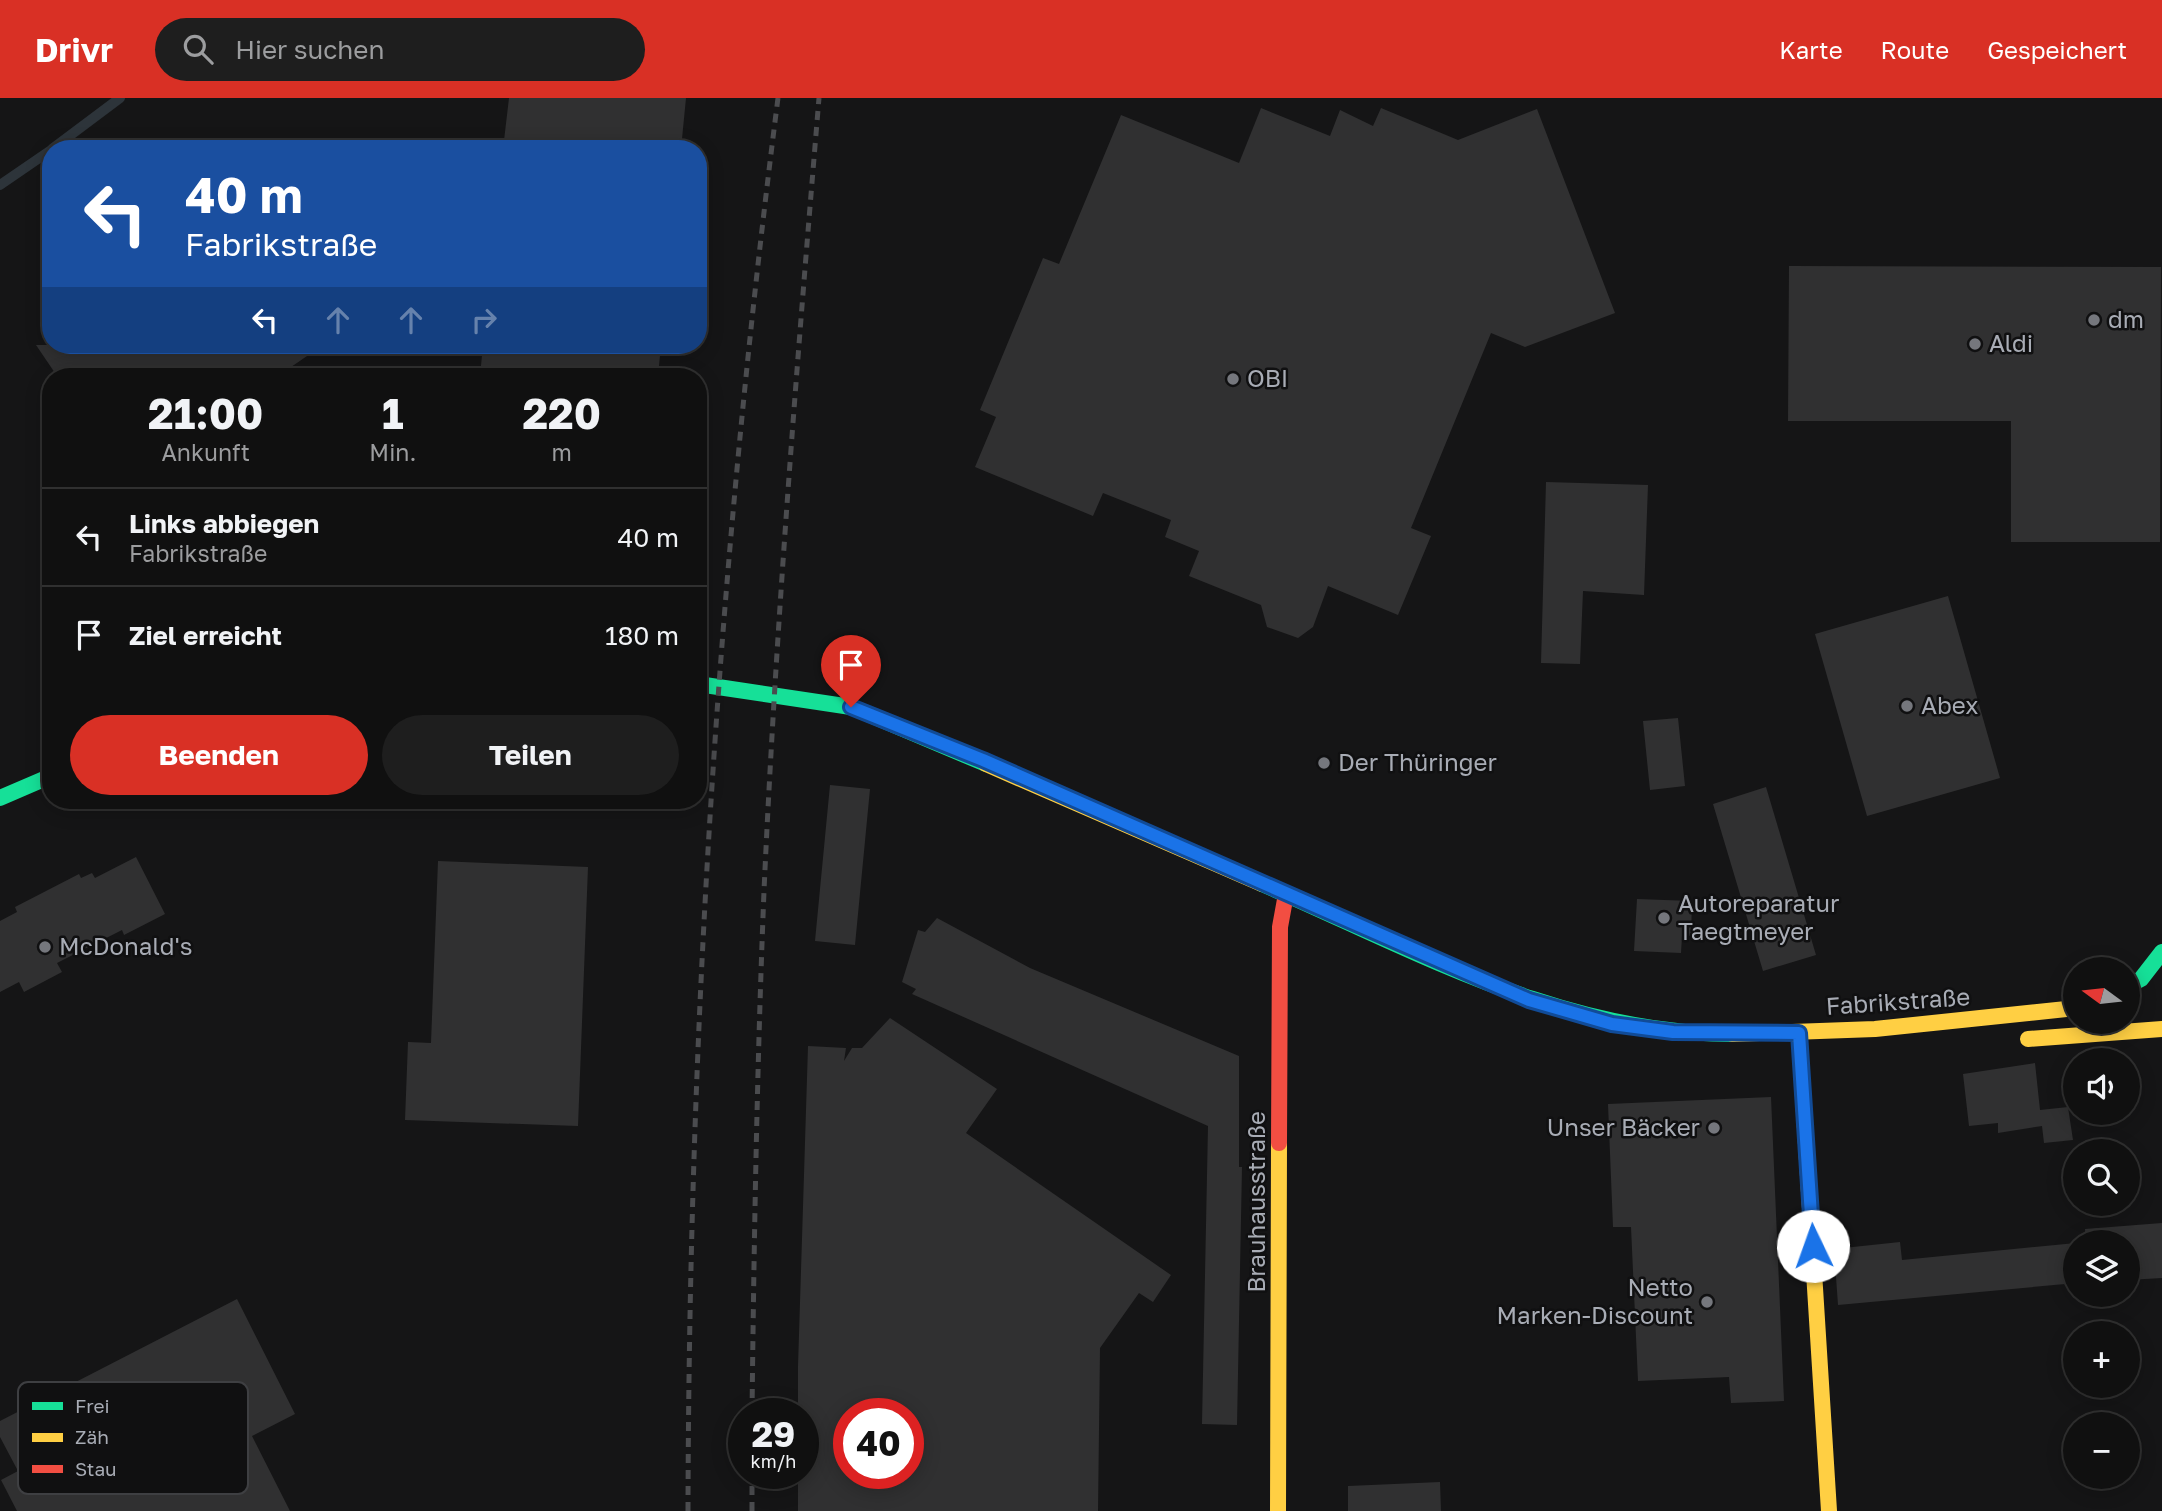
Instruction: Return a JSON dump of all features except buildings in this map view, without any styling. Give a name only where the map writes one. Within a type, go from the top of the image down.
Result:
[{"type":"street","name":"Fabrikstraße","points":[[707,685],[851,707],[983,760],[1529,1000],[1572,1014],[1673,1032],[1799,1033],[2063,1009]]},
{"type":"street","points":[[0,798],[42,780]]},
{"type":"street","name":"Brauhausstraße","points":[[1278,1511],[1280,927],[1286,894]]},
{"type":"street","points":[[2140,980],[2162,952]]},
{"type":"street","points":[[2011,1040],[2162,1029]]},
{"type":"street","points":[[1831,1030],[1906,1042]]},
{"type":"street","points":[[1799,1033],[1829,1511]]},
{"type":"waterway","points":[[64,140],[120,98]]},
{"type":"waterway","points":[[0,185],[42,156]]},
{"type":"railway","points":[[688,1511],[694,1157],[711,803],[739,450],[778,98]]},
{"type":"railway","points":[[752,1398],[758,1087],[769,792],[788,494],[819,98]]},
{"type":"railway","points":[[752,1489],[752,1511]]},
{"type":"traffic: fast","points":[[707,685],[851,707],[986,764]]},
{"type":"traffic: fast","points":[[0,798],[42,780]]},
{"type":"traffic: fast","points":[[1262,884],[1490,984],[1548,1004],[1608,1020],[1669,1030],[1732,1034]]},
{"type":"traffic: fast","points":[[2140,980],[2162,952]]},
{"type":"traffic: slow","points":[[986,764],[1262,884]]},
{"type":"traffic: slow","points":[[1732,1034],[1875,1029],[2063,1009]]},
{"type":"traffic: slow","points":[[2028,1039],[2162,1029]]},
{"type":"traffic: slow","points":[[1799,1033],[1829,1511]]},
{"type":"traffic: slow","points":[[1278,1511],[1279,1143]]},
{"type":"traffic: jam","points":[[1279,1143],[1280,927],[1286,894]]},
{"type":"place","name":"dm","points":[[2094,320]]},
{"type":"place","name":"Aldi","points":[[1975,344]]},
{"type":"place","name":"OBI","points":[[1233,379]]},
{"type":"place","name":"Abex","points":[[1907,706]]},
{"type":"place","name":"Der Thüringer","points":[[1324,763]]},
{"type":"place","name":"Autoreparatur Taegtmeyer","points":[[1664,918]]},
{"type":"place","name":"McDonald's","points":[[45,947]]},
{"type":"place","name":"Unser Bäcker","points":[[1714,1128]]},
{"type":"place","name":"Netto Marken-Discount","points":[[1707,1302]]},
{"type":"route","points":[[851,707],[983,760],[1529,1000],[1612,1024],[1673,1032],[1799,1033],[1813,1246]]}]
